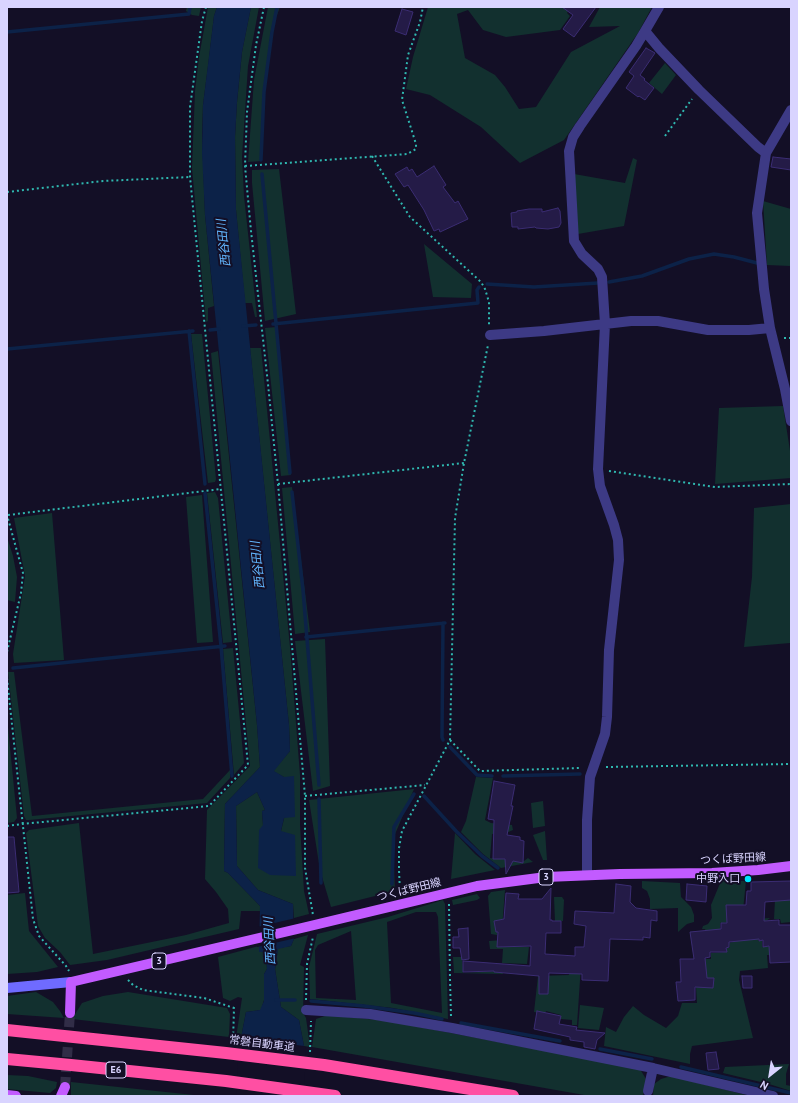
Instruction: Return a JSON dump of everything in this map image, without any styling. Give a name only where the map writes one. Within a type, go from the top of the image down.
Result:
[{"type":"highway","name":"常磐自動車道","points":[[7,1030],[229,1050],[513,1096]]},
{"type":"highway","name":"E6","points":[[7,1059],[226,1082],[335,1096]]},
{"type":"main road","name":"つくば野田線","points":[[71,982],[477,886],[515,880],[587,874],[712,873],[783,868],[791,866]]},
{"type":"main road","points":[[7,988],[71,982],[70,1013]]},
{"type":"main road","points":[[7,1095],[16,1096]]},
{"type":"street","points":[[587,874],[587,820],[590,777],[604,734],[607,717],[609,650],[619,560],[618,540],[600,486],[598,469],[605,324],[602,276],[598,269],[582,254],[574,241],[569,151],[573,137],[636,46],[659,7]]},
{"type":"street","points":[[645,31],[699,90],[766,153]]},
{"type":"street","points":[[791,110],[766,153],[756,213],[764,289],[770,328],[791,421]]},
{"type":"street","points":[[490,335],[544,331],[631,321],[658,322],[708,330],[749,330],[770,328]]},
{"type":"street","points":[[306,1010],[370,1014],[452,1028],[653,1068],[774,1096]]},
{"type":"street","points":[[648,1091],[653,1068]]},
{"type":"path","points":[[7,826],[209,806],[248,765],[190,177],[190,107],[202,21],[206,7]]},
{"type":"path","points":[[264,7],[256,45],[247,112],[245,166],[278,484],[305,796],[305,868],[310,926],[314,936],[307,964],[306,1010]]},
{"type":"path","points":[[245,166],[407,154],[416,149],[416,144],[405,114],[402,100],[408,55],[420,22],[423,7]]},
{"type":"path","points":[[665,136],[699,90]]},
{"type":"path","points":[[372,156],[410,216],[481,282],[489,302],[490,335],[464,463],[455,518],[450,740],[402,831],[399,848],[398,870],[402,904]]},
{"type":"path","points":[[7,192],[103,182],[190,177]]},
{"type":"path","points":[[278,484],[464,463]]},
{"type":"path","points":[[598,469],[715,487],[791,484]]},
{"type":"path","points":[[7,652],[21,593],[23,573],[7,514],[221,489]]},
{"type":"path","points":[[7,678],[33,919],[39,936],[66,966],[70,974],[71,982]]},
{"type":"path","points":[[450,740],[480,771],[791,764]]},
{"type":"path","points":[[305,796],[425,785]]},
{"type":"path","points":[[449,892],[452,1028]]},
{"type":"path","points":[[119,970],[133,985],[143,990],[204,998],[234,1008],[229,1050]]},
{"type":"green space","points":[[187,7],[201,7],[199,16],[192,15],[186,11]]},
{"type":"green space","points":[[208,7],[217,7],[214,16],[203,105],[202,135],[205,215],[214,306],[208,308],[208,321],[206,322],[192,168],[195,91],[199,57]]},
{"type":"green space","points":[[251,7],[259,7],[248,66],[242,157],[244,196],[257,317],[255,317],[252,303],[245,303],[236,210],[235,137],[237,102],[242,52]]},
{"type":"green space","points":[[268,7],[280,7],[271,31],[265,80],[262,161],[248,162],[254,80]]},
{"type":"green space","points":[[428,7],[570,7],[567,13],[570,16],[560,30],[506,37],[483,30],[468,10],[457,14],[465,58],[495,75],[505,87],[519,109],[536,107],[571,52],[620,26],[589,27],[600,7],[652,7],[638,33],[564,140],[520,163],[481,127],[430,95],[406,89],[413,57]]},
{"type":"green space","points":[[665,63],[676,75],[662,94],[649,83]]},
{"type":"green space","points":[[633,158],[637,160],[624,226],[578,234],[574,174],[625,183]]},
{"type":"green space","points":[[279,169],[296,314],[265,321],[252,170]]},
{"type":"green space","points":[[763,201],[791,209],[791,266],[767,265]]},
{"type":"green space","points":[[424,244],[472,284],[471,298],[433,297]]},
{"type":"green space","points":[[277,327],[291,475],[281,476],[265,328]]},
{"type":"green space","points":[[191,334],[202,334],[216,479],[215,482],[208,483]]},
{"type":"green space","points":[[250,348],[261,348],[290,647],[300,775],[300,824],[304,891],[309,914],[294,918],[293,904],[258,890],[237,866],[236,806],[257,792],[265,810],[262,811],[263,825],[281,831],[294,777],[284,777],[273,771],[290,751],[289,725]]},
{"type":"green space","points":[[218,351],[257,725],[260,767],[225,804],[224,871],[228,873],[260,906],[260,911],[241,911],[239,929],[107,960],[70,965],[60,952],[45,938],[38,926],[26,833],[29,830],[79,823],[93,954],[186,935],[229,923],[228,909],[205,879],[207,810],[250,766],[211,353]]},
{"type":"green space","points":[[783,406],[791,457],[791,478],[715,484],[719,408]]},
{"type":"green space","points":[[292,487],[310,632],[295,634],[282,488]]},
{"type":"green space","points":[[215,492],[218,498],[232,642],[223,643],[207,493]]},
{"type":"green space","points":[[202,495],[213,642],[197,643],[186,497]]},
{"type":"green space","points":[[791,504],[791,645],[790,643],[744,647],[752,577],[754,508]]},
{"type":"green space","points":[[52,513],[64,660],[14,663],[13,654],[25,576],[14,518]]},
{"type":"green space","points":[[7,537],[13,556],[17,577],[15,602],[7,600]]},
{"type":"green space","points":[[325,639],[330,786],[313,791],[295,641]]},
{"type":"green space","points":[[233,648],[244,763],[234,775],[223,649]]},
{"type":"green space","points":[[8,672],[14,672],[32,816],[203,799],[230,770],[230,778],[207,803],[26,820],[24,816]]},
{"type":"green space","points":[[7,717],[17,818],[14,822],[7,823]]},
{"type":"green space","points":[[476,777],[493,778],[485,820],[491,823],[512,825],[513,830],[506,833],[492,834],[490,858],[524,861],[528,858],[533,862],[501,868],[483,854],[461,832],[466,821]]},
{"type":"green space","points":[[414,789],[393,839],[395,891],[331,907],[320,870],[309,800]]},
{"type":"green space","points":[[543,801],[545,826],[533,828],[531,803]]},
{"type":"green space","points":[[545,831],[547,860],[543,860],[533,835]]},
{"type":"green space","points":[[455,833],[475,854],[495,870],[451,879]]},
{"type":"green space","points":[[642,881],[680,883],[681,897],[691,907],[694,915],[694,922],[687,924],[678,932],[678,908],[650,909],[650,899],[647,891],[642,888]]},
{"type":"green space","points":[[721,881],[746,881],[742,920],[770,918],[766,921],[766,925],[758,931],[758,941],[762,941],[762,947],[791,946],[791,955],[767,955],[768,968],[740,971],[739,980],[753,1038],[692,1046],[690,1064],[604,1046],[606,1027],[616,1032],[624,1017],[633,1006],[644,1015],[666,1028],[678,1016],[682,1003],[697,1003],[695,971],[692,966],[693,959],[711,959],[711,953],[727,952],[727,948],[730,947],[729,943],[737,941],[733,922],[720,923],[720,931],[706,932],[705,929],[702,929],[703,926],[708,924],[712,918],[711,905]]},
{"type":"green space","points":[[505,890],[502,929],[497,931],[497,935],[491,934],[488,896],[491,892]]},
{"type":"green space","points":[[25,893],[29,931],[58,967],[37,972],[7,974],[7,895]]},
{"type":"green space","points":[[477,894],[480,898],[477,900],[453,905],[452,900]]},
{"type":"green space","points":[[554,897],[562,897],[564,900],[563,921],[555,921]]},
{"type":"green space","points":[[443,900],[445,904],[448,1019],[393,1008],[310,999],[309,967],[317,934],[388,917]],"holes":[[[416,912],[436,912],[438,917],[442,1013],[391,1003],[387,922]],[[351,931],[356,1000],[316,998],[315,950],[318,945]]]},
{"type":"green space","points":[[775,900],[791,900],[791,922],[781,923],[780,919],[774,919]]},
{"type":"green space","points":[[308,935],[300,965],[304,967],[303,1013],[306,1018],[310,1047],[304,1046],[299,1020],[281,1007],[275,969],[278,948],[291,946],[294,939]]},
{"type":"green space","points":[[503,940],[502,947],[529,947],[527,964],[502,963],[503,949],[490,949],[489,941]]},
{"type":"green space","points":[[259,946],[266,952],[267,969],[264,974],[264,1000],[261,1010],[246,1012],[241,1038],[236,1038],[242,998],[238,997],[230,1001],[223,998],[218,957]]},
{"type":"green space","points":[[453,957],[462,957],[463,973],[502,971],[503,974],[454,973]]},
{"type":"green space","points":[[581,965],[577,1025],[572,1025],[572,1020],[561,1019],[561,1015],[546,1011],[545,1014],[534,1012],[538,976],[569,975],[569,970]]},
{"type":"green space","points":[[36,992],[53,1002],[64,1018],[7,1014],[7,996]]},
{"type":"green space","points":[[128,992],[227,1008],[230,1014],[229,1037],[72,1019],[82,1003],[103,996]]},
{"type":"green space","points":[[580,1005],[604,1008],[599,1030],[578,1028]]},
{"type":"green space","points":[[328,1015],[388,1021],[640,1069],[646,1079],[643,1096],[590,1096],[312,1047],[316,1019]]},
{"type":"green space","points":[[789,1064],[786,1074],[786,1085],[791,1086],[791,1091],[723,1073],[725,1067]]},
{"type":"green space","points":[[7,1075],[28,1076],[57,1082],[56,1088],[50,1093],[7,1089]]},
{"type":"green space","points":[[671,1076],[750,1096],[653,1096],[654,1084],[661,1079]]},
{"type":"green space","points":[[71,1082],[194,1095],[200,1096],[71,1096]]},
{"type":"water","name":"西谷田川","points":[[217,7],[251,7],[242,52],[237,102],[235,137],[236,210],[289,725],[290,751],[274,771],[284,777],[294,776],[295,817],[284,818],[281,831],[295,835],[296,876],[270,875],[258,868],[259,830],[263,825],[262,811],[265,810],[257,792],[236,806],[237,866],[258,890],[293,904],[294,939],[291,946],[278,949],[275,969],[281,1007],[299,1020],[304,1046],[241,1038],[246,1012],[260,1010],[264,1001],[264,974],[267,969],[266,952],[259,952],[260,906],[228,873],[224,871],[225,804],[260,767],[205,215],[202,153],[203,105],[214,16]]},
{"type":"pier","points":[[296,918],[296,938],[257,947],[257,927]]},
{"type":"pier","points":[[239,1038],[306,1047],[304,1096],[236,1096]]},
{"type":"building","points":[[562,7],[596,7],[574,37],[563,29],[573,15]]},
{"type":"building","points":[[402,9],[413,12],[406,35],[395,31]]},
{"type":"building","points":[[646,48],[655,53],[640,75],[654,88],[645,100],[639,96],[638,97],[626,88],[634,76],[629,72]]},
{"type":"building","points":[[773,157],[791,159],[791,170],[771,167]]},
{"type":"building","points":[[434,166],[446,185],[443,187],[455,203],[458,201],[468,219],[440,232],[439,229],[434,231],[424,210],[408,185],[404,187],[395,174],[407,167],[409,171],[412,169],[417,177]]},
{"type":"building","points":[[558,208],[560,211],[561,223],[559,227],[548,229],[535,227],[518,229],[518,227],[512,227],[511,213],[529,209],[542,209],[542,212]]},
{"type":"building","points":[[494,781],[515,785],[511,806],[513,806],[507,835],[520,837],[520,840],[524,841],[523,863],[513,861],[506,874],[505,859],[493,859],[494,820],[488,819]]},
{"type":"building","points":[[7,837],[14,837],[19,892],[7,893]]},
{"type":"building","points":[[791,881],[791,900],[765,902],[764,921],[779,920],[779,925],[791,925],[791,962],[770,963],[769,946],[763,947],[763,940],[759,941],[759,939],[729,942],[729,947],[726,948],[727,952],[710,952],[710,957],[705,958],[707,978],[714,978],[713,988],[695,987],[695,1000],[678,1001],[676,982],[681,982],[680,959],[694,959],[690,932],[721,929],[721,923],[727,923],[726,905],[746,905],[747,891],[751,891],[751,882]]},
{"type":"building","points":[[616,884],[631,886],[630,902],[636,908],[657,911],[657,921],[651,920],[650,938],[643,937],[643,940],[610,939],[608,981],[582,980],[582,974],[549,973],[548,994],[539,994],[539,976],[494,971],[463,972],[463,961],[530,966],[531,946],[497,947],[498,932],[496,932],[494,921],[504,919],[506,893],[519,894],[518,899],[542,899],[551,888],[550,920],[561,921],[561,933],[546,933],[545,954],[575,956],[575,947],[584,947],[586,926],[574,924],[575,911],[614,913]]},
{"type":"building","points":[[687,884],[707,886],[706,902],[686,900]]},
{"type":"building","points":[[468,928],[469,959],[462,960],[460,948],[453,948],[453,937],[459,937],[458,929]]},
{"type":"building","points":[[742,976],[752,976],[752,988],[743,988]]},
{"type":"building","points":[[537,1011],[561,1016],[559,1024],[577,1027],[576,1030],[605,1033],[597,1040],[595,1049],[584,1047],[584,1042],[570,1040],[570,1037],[534,1029]]},
{"type":"building","points":[[716,1052],[719,1069],[708,1070],[706,1053]]},
{"type":"waterway","points":[[7,32],[189,14],[190,7]]},
{"type":"waterway","points":[[261,160],[264,92],[277,7]]},
{"type":"waterway","points":[[262,174],[290,473]]},
{"type":"waterway","points":[[609,282],[642,276],[689,259],[714,254],[757,263]]},
{"type":"waterway","points":[[487,284],[534,287],[598,283]]},
{"type":"waterway","points":[[273,324],[478,303],[477,290],[479,287]]},
{"type":"waterway","points":[[243,326],[256,325]]},
{"type":"waterway","points":[[210,330],[219,329]]},
{"type":"waterway","points":[[189,331],[205,484]]},
{"type":"waterway","points":[[7,349],[193,331]]},
{"type":"waterway","points":[[292,492],[303,590],[319,785]]},
{"type":"waterway","points":[[205,493],[221,646],[232,776]]},
{"type":"waterway","points":[[443,623],[443,740]]},
{"type":"waterway","points":[[306,637],[445,623]]},
{"type":"waterway","points":[[13,668],[225,646]]},
{"type":"waterway","points":[[450,747],[477,775],[492,776]]},
{"type":"waterway","points":[[503,776],[580,774]]},
{"type":"waterway","points":[[392,884],[394,827],[414,794]]},
{"type":"waterway","points":[[424,796],[456,831],[482,856],[498,868]]},
{"type":"waterway","points":[[319,799],[321,883]]},
{"type":"waterway","points":[[276,1000],[295,1000]]},
{"type":"waterway","points":[[311,1001],[364,1006],[414,1013],[442,1019]]},
{"type":"waterway","points":[[461,1023],[560,1041]]},
{"type":"waterway","points":[[600,1049],[652,1059]]},
{"type":"waterway","points":[[681,1067],[791,1093]]},
{"type":"tunnel","points":[[65,1087],[70,1013]]},
{"type":"place","name":"中野入口","points":[[748,879]]}]
